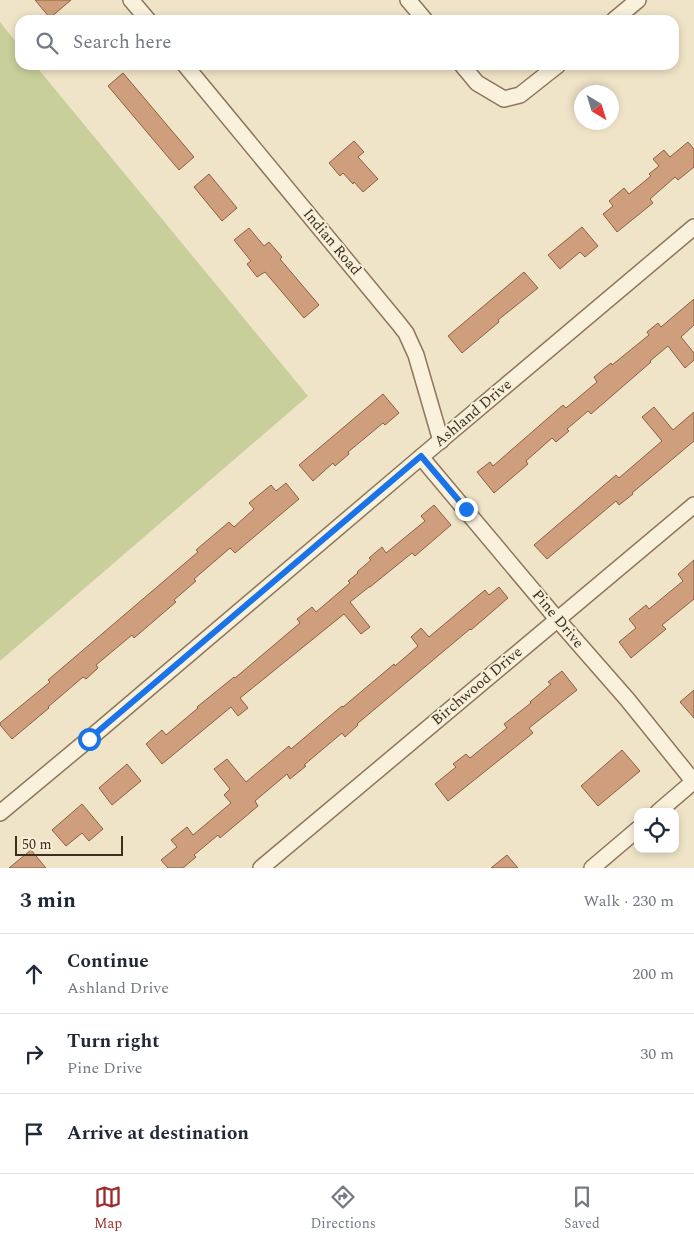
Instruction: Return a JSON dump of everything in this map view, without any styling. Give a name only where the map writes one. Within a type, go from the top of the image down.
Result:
[{"type":"street","points":[[131,0],[144,15]]},
{"type":"street","points":[[408,0],[421,15]]},
{"type":"street","points":[[620,15],[638,0]]},
{"type":"street","name":"Indian Road","points":[[189,70],[400,324],[416,355],[441,441]]},
{"type":"street","points":[[466,70],[477,83],[504,99],[520,95],[552,70]]},
{"type":"street","name":"Ashland Drive","points":[[0,813],[694,227]]},
{"type":"street","name":"Pine Drive","points":[[421,456],[557,619],[627,699],[694,782]]},
{"type":"street","name":"Birchwood Drive","points":[[261,868],[694,505]]},
{"type":"street","points":[[663,808],[694,782]]},
{"type":"street","points":[[592,868],[634,832]]},
{"type":"green space","points":[[0,22],[15,41],[15,70],[39,70],[308,396],[0,661]]},
{"type":"building","points":[[35,0],[71,0],[54,15],[48,15]]},
{"type":"building","points":[[123,73],[194,157],[179,170],[108,86]]},
{"type":"building","points":[[354,141],[364,152],[358,157],[378,179],[363,192],[343,173],[340,176],[329,163]]},
{"type":"building","points":[[688,142],[694,149],[694,167],[678,180],[675,177],[650,199],[653,203],[617,232],[603,214],[613,206],[609,201],[624,188],[629,194],[651,176],[649,174],[659,166],[653,159],[664,150],[670,157]]},
{"type":"building","points":[[209,174],[237,208],[222,221],[194,187]]},
{"type":"building","points":[[582,227],[598,246],[585,257],[580,252],[560,269],[548,255]]},
{"type":"building","points":[[249,228],[264,246],[269,242],[282,257],[280,259],[319,305],[304,318],[265,272],[257,277],[247,264],[251,261],[234,240]]},
{"type":"building","points":[[524,272],[538,288],[498,320],[499,322],[462,353],[448,336]]},
{"type":"building","points":[[694,299],[694,325],[681,337],[694,353],[694,360],[685,368],[668,346],[591,414],[588,411],[567,429],[569,431],[556,442],[552,438],[526,461],[528,464],[494,493],[477,472],[490,462],[493,466],[563,405],[566,408],[597,382],[594,377],[649,335],[647,332],[658,323],[661,327]]},
{"type":"building","points":[[383,394],[399,413],[385,425],[383,423],[348,452],[349,454],[335,466],[333,463],[313,481],[299,465]]},
{"type":"building","points":[[654,407],[673,430],[694,412],[694,441],[633,494],[619,505],[616,501],[547,559],[534,545],[616,475],[619,478],[662,441],[642,417]]},
{"type":"building","points":[[286,483],[299,499],[235,553],[230,548],[194,579],[196,581],[174,600],[176,602],[134,638],[132,635],[96,665],[98,668],[86,679],[83,677],[12,739],[0,723],[50,682],[48,680],[198,552],[196,550],[229,522],[234,527],[254,509],[249,503],[271,485],[276,491]]},
{"type":"building","points":[[434,505],[451,525],[415,556],[412,553],[350,602],[370,627],[361,634],[344,614],[240,698],[248,708],[238,716],[231,707],[162,764],[146,744],[162,730],[166,735],[197,707],[235,678],[300,623],[297,619],[312,607],[316,612],[350,583],[348,581],[382,547],[386,553],[425,521],[421,516]]},
{"type":"building","points":[[694,560],[694,599],[662,625],[666,629],[631,658],[619,642],[636,628],[629,619],[646,605],[649,609],[683,581],[678,574]]},
{"type":"building","points":[[499,587],[508,598],[357,724],[345,737],[342,733],[290,779],[287,774],[255,801],[258,806],[220,838],[218,835],[194,855],[196,857],[183,868],[168,868],[161,860],[177,847],[171,840],[187,827],[193,835],[231,803],[224,795],[230,789],[214,769],[227,759],[246,782],[289,746],[291,749],[418,646],[411,637],[421,628],[429,637],[485,590],[489,595]]},
{"type":"building","points":[[562,671],[577,690],[529,728],[533,733],[448,801],[435,784],[456,767],[453,764],[466,754],[470,758],[507,728],[504,724],[531,703],[551,684],[548,682]]},
{"type":"building","points":[[694,690],[694,718],[680,702]]},
{"type":"building","points":[[622,750],[640,771],[598,806],[581,786]]},
{"type":"building","points":[[127,764],[141,781],[112,805],[99,788]]},
{"type":"building","points":[[82,804],[103,829],[89,841],[82,833],[66,846],[52,830]]},
{"type":"building","points":[[31,850],[46,868],[9,868]]},
{"type":"building","points":[[507,855],[518,868],[491,868]]},
{"type":"route","points":[[89,739],[421,456],[466,509]]}]
